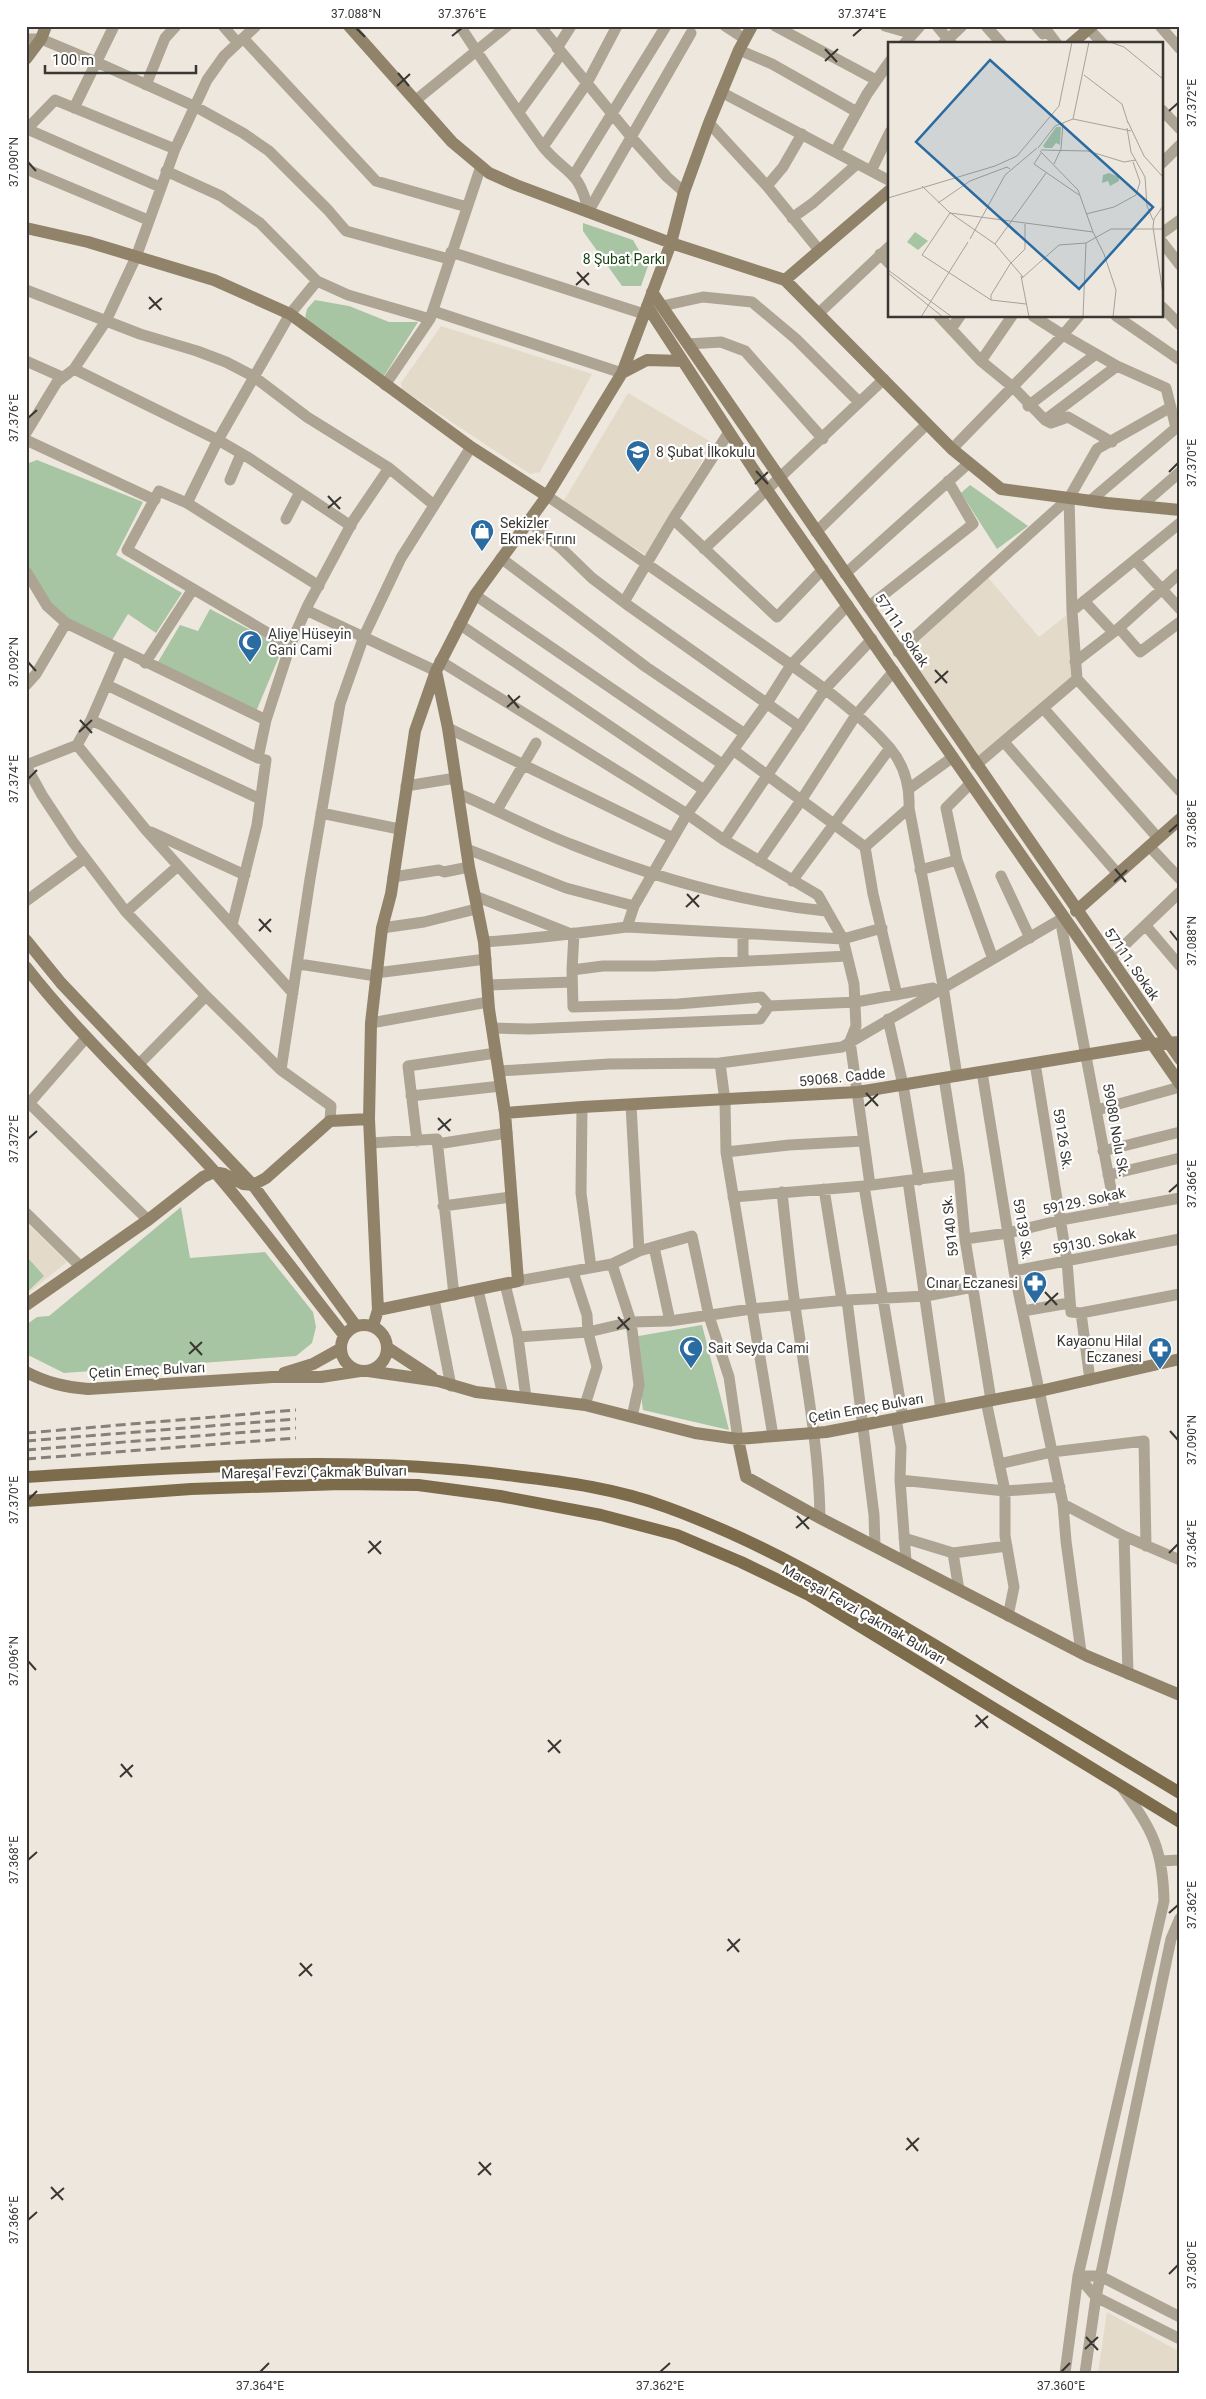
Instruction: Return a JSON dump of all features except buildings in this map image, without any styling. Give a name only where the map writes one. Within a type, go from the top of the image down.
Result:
[{"type":"main road","name":"Mareşal Fevzi Çakmak Bulvarı","points":[[26,1477],[192,1467],[314,1464],[451,1467],[581,1484],[664,1506],[751,1541],[824,1578],[1180,1793]]},
{"type":"main road","name":"Mareşal Fevzi Çakmak Bulvarı","points":[[26,1501],[191,1489],[341,1484],[418,1485],[500,1496],[601,1515],[677,1535],[741,1562],[807,1594],[1180,1822]]},
{"type":"street","points":[[26,59],[41,39],[46,26]]},
{"type":"street","points":[[146,85],[165,38],[176,26]]},
{"type":"street","points":[[223,26],[240,40],[376,181],[466,207]]},
{"type":"street","points":[[26,433],[57,382],[74,369],[106,321],[136,257],[175,149],[208,80],[224,56],[256,26]]},
{"type":"street","points":[[349,26],[452,142],[489,173],[670,243],[785,280],[819,312],[952,449],[1001,489],[1090,501],[1180,510]]},
{"type":"street","points":[[460,26],[543,147],[574,176],[585,194],[588,212]]},
{"type":"street","points":[[416,100],[507,26]]},
{"type":"street","points":[[540,26],[632,138],[667,177],[684,192]]},
{"type":"street","points":[[519,112],[559,51],[571,26]]},
{"type":"street","points":[[543,147],[587,82],[617,26]]},
{"type":"street","points":[[574,176],[666,26]]},
{"type":"street","points":[[724,26],[742,45],[857,112]]},
{"type":"street","points":[[373,1326],[378,1310],[369,1119],[371,1024],[382,928],[393,877],[415,732],[438,666],[475,595],[547,496],[622,373],[670,243],[684,192],[709,123],[721,92],[752,26]]},
{"type":"street","points":[[774,26],[876,80]]},
{"type":"street","points":[[885,26],[917,30]]},
{"type":"street","points":[[936,26],[947,42],[962,26]]},
{"type":"street","points":[[986,26],[1000,42]]},
{"type":"street","points":[[1036,26],[1043,34],[1048,32],[1056,42]]},
{"type":"street","points":[[74,108],[96,62],[109,28]]},
{"type":"street","points":[[1072,42],[1088,28],[1101,42]]},
{"type":"street","points":[[1166,29],[1180,49]]},
{"type":"street","points":[[906,42],[917,30]]},
{"type":"street","points":[[588,212],[691,32]]},
{"type":"street","points":[[26,39],[41,39],[96,62],[196,107],[243,133],[269,152],[346,231],[450,255],[646,310],[683,361],[767,490],[1180,1085],[1097,1110]]},
{"type":"street","points":[[836,152],[857,112],[888,64]]},
{"type":"street","points":[[721,92],[888,180]]},
{"type":"street","points":[[160,187],[27,130],[55,100],[175,149]]},
{"type":"street","points":[[1164,112],[1180,129]]},
{"type":"street","points":[[709,123],[767,186],[820,250]]},
{"type":"street","points":[[767,186],[783,167],[802,134]]},
{"type":"street","points":[[871,171],[888,136]]},
{"type":"street","points":[[1164,161],[1177,153]]},
{"type":"street","points":[[792,218],[813,203],[857,164]]},
{"type":"street","points":[[385,385],[431,315],[481,166]]},
{"type":"street","points":[[26,169],[148,220]]},
{"type":"street","points":[[166,171],[222,196],[260,223],[317,281],[348,295],[431,315],[622,373],[647,360],[683,361]]},
{"type":"street","points":[[785,280],[888,192]]},
{"type":"street","points":[[1164,232],[1180,220]]},
{"type":"street","points":[[26,228],[88,242],[214,280],[290,314],[470,446],[647,563],[791,665],[856,715],[890,748],[901,765],[910,788],[909,808],[943,986],[957,1076]]},
{"type":"street","points":[[1164,245],[1180,265]]},
{"type":"street","points":[[819,312],[888,248]]},
{"type":"street","points":[[880,254],[888,262]]},
{"type":"street","points":[[187,503],[218,440],[253,376],[272,348],[290,314],[317,281]]},
{"type":"street","points":[[26,290],[175,346],[197,351],[253,376],[307,417],[388,468],[434,505]]},
{"type":"street","name":"57111. Sokak","points":[[652,292],[1076,911],[1110,959],[1174,1042],[1180,1059]]},
{"type":"street","points":[[662,306],[704,297],[752,302],[796,339],[859,402]]},
{"type":"street","points":[[1164,309],[1180,325]]},
{"type":"street","points":[[941,318],[981,361],[1014,388],[1028,406],[1045,420],[1051,423],[1068,417],[1112,442]]},
{"type":"street","points":[[951,329],[959,318]]},
{"type":"street","points":[[981,361],[1011,318]]},
{"type":"street","points":[[1036,318],[1116,366],[1166,388],[1178,428],[1090,501]]},
{"type":"street","points":[[952,449],[1014,388],[1077,318]]},
{"type":"street","points":[[1119,318],[1180,360]]},
{"type":"street","points":[[688,344],[721,342],[745,351],[822,439]]},
{"type":"street","points":[[1028,406],[1096,354]]},
{"type":"street","points":[[26,361],[62,377]]},
{"type":"street","points":[[1045,420],[1116,366]]},
{"type":"street","points":[[74,369],[218,440],[351,526]]},
{"type":"street","points":[[704,549],[884,379]]},
{"type":"street","points":[[898,652],[1069,498],[1097,449],[1171,407]]},
{"type":"street","points":[[816,532],[927,424]]},
{"type":"street","points":[[624,602],[673,519],[729,432]]},
{"type":"street","points":[[26,440],[155,500]]},
{"type":"street","points":[[282,1070],[321,813],[340,704],[364,636],[401,558],[470,446]]},
{"type":"street","points":[[230,480],[241,454]]},
{"type":"street","points":[[845,574],[969,463]]},
{"type":"street","points":[[258,758],[266,720],[290,646],[306,610],[351,526],[388,468]]},
{"type":"street","points":[[1142,506],[1180,472]]},
{"type":"street","points":[[868,608],[973,524],[948,481]]},
{"type":"street","points":[[290,646],[127,550],[159,491],[187,503],[318,586]]},
{"type":"street","points":[[286,519],[300,492]]},
{"type":"street","points":[[1069,498],[1072,611],[1077,679],[1180,790]]},
{"type":"street","points":[[673,519],[777,617],[823,569]]},
{"type":"street","points":[[528,521],[561,548],[592,578],[800,727]]},
{"type":"street","points":[[1072,611],[1180,524]]},
{"type":"street","points":[[501,558],[646,666],[745,734]]},
{"type":"street","points":[[1136,560],[1180,609]]},
{"type":"street","points":[[26,571],[47,606],[66,623],[145,663],[266,720]]},
{"type":"street","points":[[1075,662],[1116,630],[1180,573]]},
{"type":"street","points":[[145,663],[193,589]]},
{"type":"street","points":[[475,595],[722,764]]},
{"type":"street","points":[[1084,602],[1140,652],[1180,622]]},
{"type":"street","points":[[627,927],[634,906],[687,814],[767,703],[791,665],[848,605]]},
{"type":"street","points":[[306,610],[438,666],[687,814],[724,840],[818,895],[843,939],[856,1002],[856,1026],[850,1041],[858,1092],[867,1186],[900,1418],[900,1480],[906,1561]]},
{"type":"street","points":[[26,685],[36,674],[66,623]]},
{"type":"street","points":[[459,624],[704,790]]},
{"type":"street","points":[[724,840],[825,690],[872,639]]},
{"type":"street","points":[[121,651],[91,720],[77,745],[26,765],[42,796],[85,858],[126,912],[206,996],[282,1070],[331,1106],[330,1121]]},
{"type":"street","points":[[438,666],[469,867],[484,942],[488,1002],[500,1071],[512,1197],[512,1283],[526,1398]]},
{"type":"street","points":[[760,861],[856,715],[894,671]]},
{"type":"street","points":[[976,765],[1077,679]]},
{"type":"street","points":[[106,685],[258,758],[266,760],[257,825],[232,925]]},
{"type":"street","points":[[1044,709],[1154,842],[1180,879]]},
{"type":"street","points":[[91,720],[260,799]]},
{"type":"street","points":[[448,728],[673,838]]},
{"type":"street","points":[[1004,742],[1118,874]]},
{"type":"street","points":[[497,810],[536,744]]},
{"type":"street","points":[[77,745],[146,830],[293,992]]},
{"type":"street","points":[[792,881],[890,748]]},
{"type":"street","points":[[733,750],[865,847],[897,994]]},
{"type":"street","points":[[910,788],[953,757]]},
{"type":"street","points":[[406,786],[456,778]]},
{"type":"street","points":[[971,783],[946,808],[957,860],[993,959]]},
{"type":"street","points":[[458,794],[572,845],[652,874],[784,906],[826,911]]},
{"type":"street","points":[[865,847],[909,808]]},
{"type":"street","points":[[321,813],[399,829]]},
{"type":"street","points":[[1076,911],[1180,819]]},
{"type":"street","points":[[146,830],[245,875]]},
{"type":"street","points":[[467,849],[566,888],[634,906]]},
{"type":"street","points":[[26,901],[85,858]]},
{"type":"street","points":[[920,870],[957,860]]},
{"type":"street","points":[[126,912],[178,866]]},
{"type":"street","points":[[393,877],[439,870],[444,872],[469,867]]},
{"type":"street","points":[[1001,876],[1030,938]]},
{"type":"street","points":[[1110,959],[1180,892]]},
{"type":"street","points":[[382,928],[424,922],[476,902],[572,933]]},
{"type":"street","points":[[500,1071],[600,1065],[720,1062],[842,1047],[943,986],[1063,918]]},
{"type":"street","name":"59080 Nolu Sk.","points":[[1063,918],[1062,929],[1115,1210]]},
{"type":"street","points":[[1146,926],[1180,966]]},
{"type":"street","points":[[484,942],[553,937],[627,927],[843,939],[882,928]]},
{"type":"street","points":[[572,933],[573,1007],[678,1004],[762,997],[769,1006]]},
{"type":"street","points":[[743,934],[743,961]]},
{"type":"street","points":[[26,940],[60,983],[253,1185],[356,1326]]},
{"type":"street","points":[[572,970],[603,966],[847,956]]},
{"type":"street","points":[[299,964],[376,975],[486,958]]},
{"type":"street","points":[[26,967],[86,1038],[214,1172],[344,1335]]},
{"type":"street","points":[[488,985],[572,982]]},
{"type":"street","points":[[769,1006],[856,1002],[943,986]]},
{"type":"street","points":[[138,1065],[206,996]]},
{"type":"street","points":[[371,1024],[488,1002]]},
{"type":"street","points":[[493,1028],[530,1029],[760,1019],[769,1006]]},
{"type":"street","points":[[888,1019],[903,1085],[926,1296],[941,1410]]},
{"type":"street","points":[[86,1038],[27,1103],[148,1220]]},
{"type":"street","name":"59068. Cadde","points":[[505,1113],[858,1092],[1151,1044],[1174,1042]]},
{"type":"street","points":[[417,1141],[408,1066],[496,1054]]},
{"type":"street","points":[[720,1062],[725,1101],[726,1152],[773,1436]]},
{"type":"street","name":"59126 Sk.","points":[[1035,1063],[1067,1261],[1069,1303]]},
{"type":"street","name":"59139 Sk.","points":[[982,1072],[1014,1271],[1063,1504],[1081,1652]]},
{"type":"street","name":"59140 Sk.","points":[[944,1078],[959,1174],[965,1239],[989,1401],[1005,1491],[1006,1546],[1014,1587],[1008,1616]]},
{"type":"street","points":[[411,1096],[501,1086]]},
{"type":"street","points":[[631,1105],[639,1251]]},
{"type":"street","points":[[582,1107],[581,1193],[591,1267]]},
{"type":"street","points":[[26,1305],[148,1220],[203,1176],[214,1172],[224,1174],[244,1184],[253,1185],[266,1178],[330,1121],[369,1119]]},
{"type":"street","points":[[1103,1151],[1180,1132]]},
{"type":"street","points":[[437,1144],[507,1133]]},
{"type":"street","points":[[370,1143],[437,1139],[454,1295]]},
{"type":"street","points":[[726,1152],[863,1140]]},
{"type":"street","points":[[1108,1175],[1180,1158]]},
{"type":"street","points":[[733,1197],[867,1186],[959,1174]]},
{"type":"street","points":[[824,1189],[844,1300],[862,1425],[874,1516],[874,1546]]},
{"type":"street","points":[[782,1192],[795,1305],[815,1432],[820,1481],[820,1518]]},
{"type":"street","points":[[443,1206],[512,1197]]},
{"type":"street","name":"59129. Sokak","points":[[965,1239],[1008,1233],[1061,1220],[1180,1198]]},
{"type":"street","points":[[26,1213],[81,1267]]},
{"type":"street","points":[[378,1310],[612,1264],[639,1251],[692,1236],[709,1316],[729,1377],[738,1439],[746,1476],[820,1518],[906,1561],[1008,1616],[1128,1674],[1180,1695]]},
{"type":"street","name":"59130. Sokak","points":[[1014,1271],[1180,1239]]},
{"type":"street","points":[[654,1247],[670,1320]]},
{"type":"street","points":[[612,1264],[631,1322],[639,1384],[632,1417]]},
{"type":"street","points":[[573,1272],[587,1315],[588,1332],[596,1367],[585,1405]]},
{"type":"street","points":[[518,1337],[588,1332],[631,1322],[709,1316],[751,1309],[844,1300],[926,1296],[973,1286]]},
{"type":"street","points":[[478,1290],[503,1395]]},
{"type":"street","points":[[1023,1311],[1069,1303],[1071,1312],[1082,1313],[1180,1294]]},
{"type":"street","points":[[434,1299],[451,1386]]},
{"type":"street","points":[[1082,1313],[1090,1380]]},
{"type":"street","points":[[356,1326],[373,1326],[384,1335],[388,1348],[382,1363],[364,1371],[346,1364],[340,1350],[344,1335],[356,1326]]},
{"type":"street","name":"Çetin Emeç Bulvarı","points":[[388,1348],[438,1381],[451,1386],[503,1395],[585,1405],[694,1433],[738,1439],[826,1432],[1040,1391],[1180,1359]]},
{"type":"street","name":"Çetin Emeç Bulvarı","points":[[272,1377],[313,1364],[340,1350]]},
{"type":"street","name":"Çetin Emeç Bulvarı","points":[[26,1372],[42,1381],[62,1387],[88,1389],[272,1377],[321,1377],[364,1371],[438,1381]]},
{"type":"street","points":[[1000,1464],[1052,1452],[1144,1441],[1146,1546]]},
{"type":"street","points":[[900,1480],[1005,1491],[1060,1487]]},
{"type":"street","points":[[1063,1504],[1124,1536],[1180,1560]]},
{"type":"street","points":[[1124,1536],[1128,1674]]},
{"type":"street","points":[[904,1538],[953,1553],[1006,1546]]},
{"type":"street","points":[[953,1553],[959,1590]]},
{"type":"street","points":[[1065,2373],[1078,2276],[1162,1916],[1164,1893],[1160,1861],[1153,1835],[1142,1814],[1119,1785]]},
{"type":"street","points":[[1160,1861],[1180,1860]]},
{"type":"street","points":[[1085,2373],[1100,2276],[1171,1939],[1180,1918]]},
{"type":"street","points":[[1078,2276],[1100,2276],[1180,2317]]},
{"type":"street","points":[[1078,2276],[1096,2297],[1180,2339]]},
{"type":"shaded area","points":[[441,326],[592,374],[540,472],[530,474],[402,389],[401,383]]},
{"type":"shaded area","name":"8 Şubat İlkokulu","points":[[628,393],[713,443],[646,555],[563,502]]},
{"type":"shaded area","points":[[985,574],[1039,637],[1072,611],[1077,679],[976,765],[899,652]]},
{"type":"shaded area","points":[[26,1222],[67,1262],[26,1295]]},
{"type":"shaded area","points":[[1107,2312],[1180,2352],[1180,2373],[1098,2373]]},
{"type":"green space","name":"8 Şubat Parkı","points":[[583,223],[633,240],[648,266],[641,286],[622,286],[583,231]]},
{"type":"green space","points":[[315,300],[349,306],[389,322],[418,322],[384,376],[304,323],[307,309]]},
{"type":"green space","points":[[37,460],[143,502],[116,555],[182,593],[156,633],[128,614],[111,642],[72,622],[51,604],[26,561],[26,464]]},
{"type":"green space","points":[[970,485],[1028,526],[997,549],[961,493]]},
{"type":"green space","points":[[210,609],[283,647],[255,714],[155,667],[180,625],[198,631]]},
{"type":"green space","points":[[181,1207],[190,1258],[265,1252],[313,1312],[316,1327],[312,1343],[296,1356],[64,1373],[26,1354],[26,1325],[37,1317],[49,1316]]},
{"type":"green space","points":[[28,1258],[44,1276],[26,1293],[26,1259]]},
{"type":"green space","points":[[702,1325],[729,1430],[643,1410],[633,1337]]},
{"type":"railway","points":[[26,1433],[296,1410]]},
{"type":"railway","points":[[26,1441],[296,1419]]},
{"type":"railway","points":[[26,1450],[296,1428]]},
{"type":"railway","points":[[26,1459],[296,1438]]},
{"type":"place","name":"8 Şubat İlkokulu","points":[[638,473]]},
{"type":"place","name":"Sekizler Ekmek Fırını","points":[[482,552]]},
{"type":"place","name":"Aliye Hüseyin Gani Cami","points":[[250,663]]},
{"type":"place","name":"Cınar Eczanesi","points":[[1035,1304]]},
{"type":"place","name":"Sait Seyda Cami","points":[[691,1369]]},
{"type":"place","name":"Kayaonu Hilal Eczanesi","points":[[1160,1370]]}]
